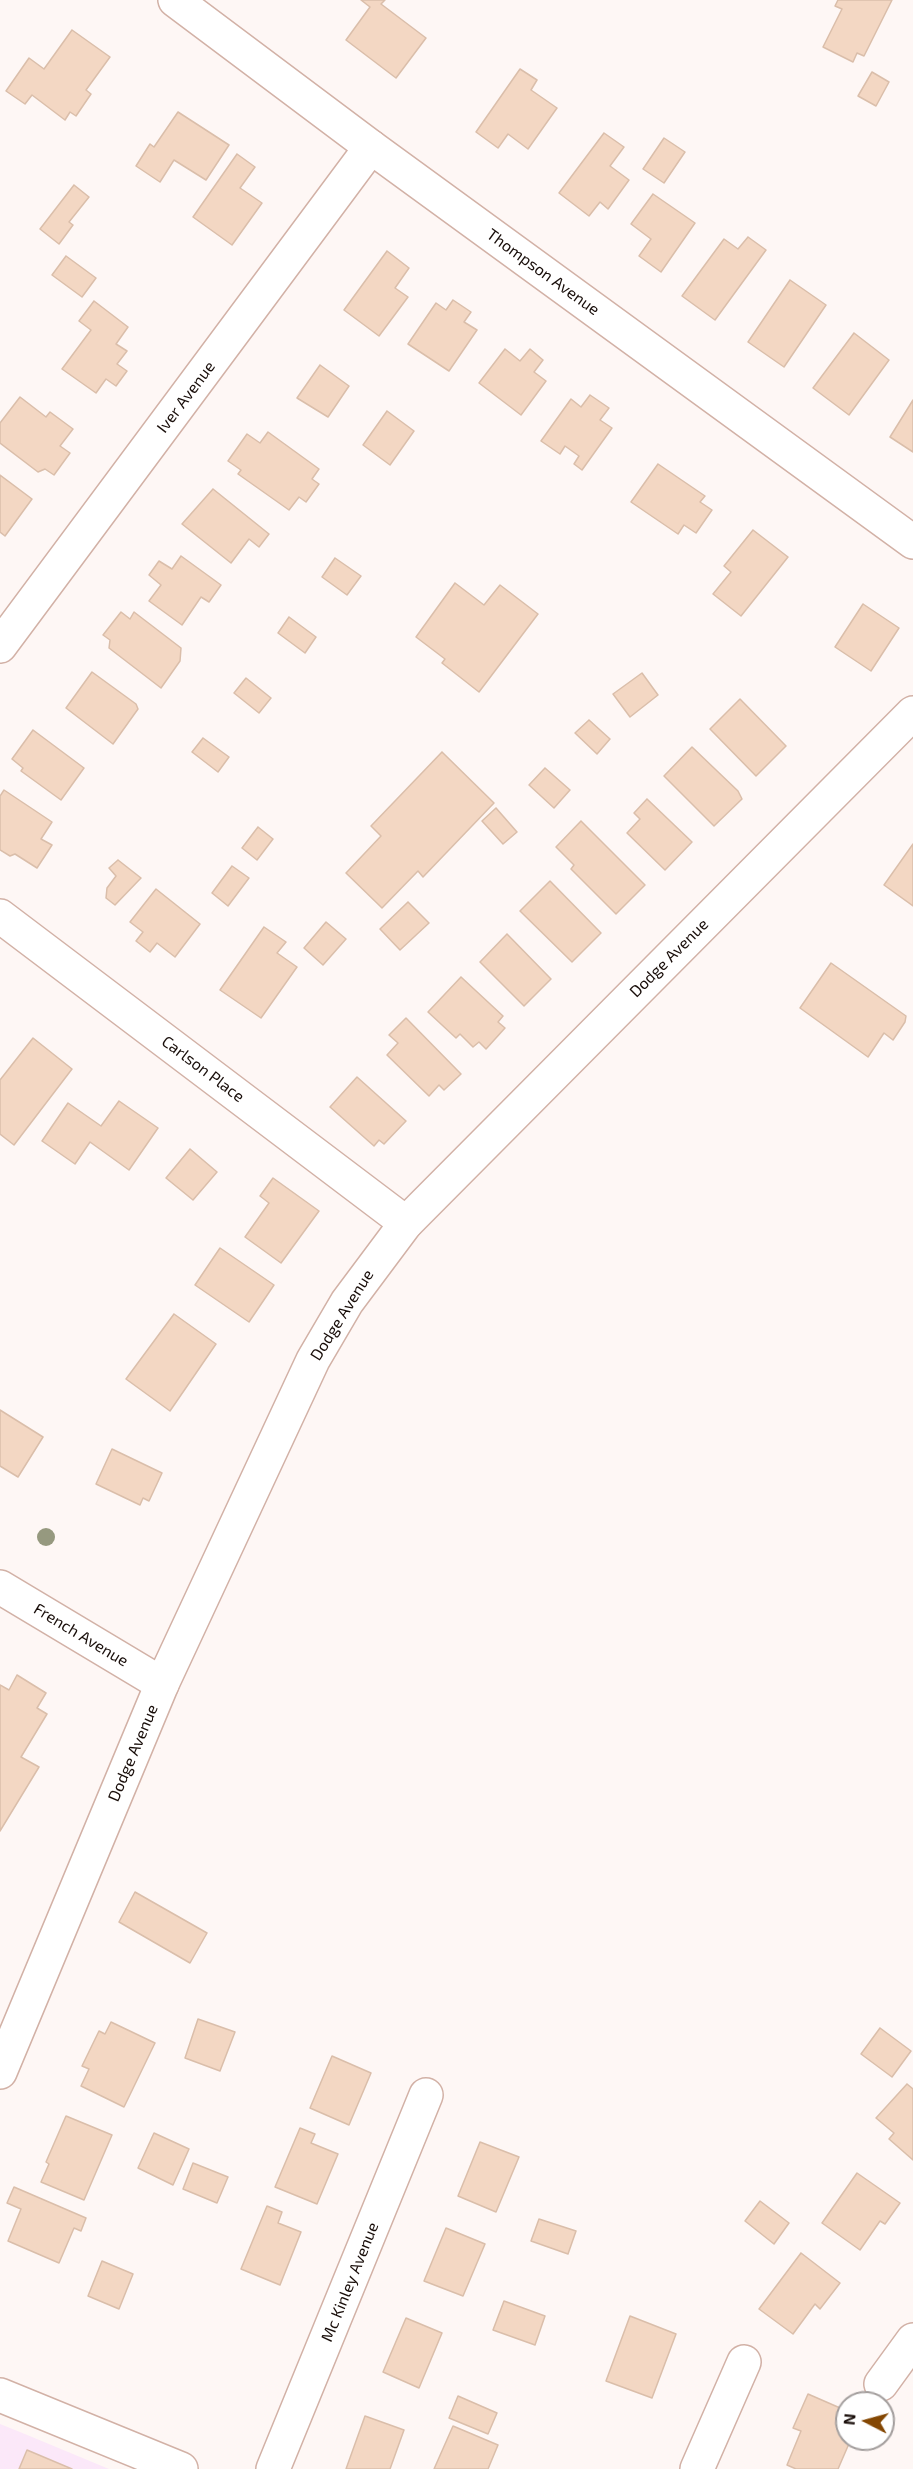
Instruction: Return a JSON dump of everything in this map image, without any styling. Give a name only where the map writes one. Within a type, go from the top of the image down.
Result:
[{"type":"main road","name":"Thompson Avenue","points":[[175,0],[371,147],[913,542]]},
{"type":"main road","name":"Iver Avenue","points":[[0,646],[371,147]]},
{"type":"main road","name":"Dodge Avenue","points":[[0,2072],[162,1684],[313,1360],[347,1302],[406,1223],[913,713]]},
{"type":"main road","name":"Carlson Place","points":[[0,916],[406,1223]]},
{"type":"main road","name":"French Avenue","points":[[0,1587],[162,1684]]},
{"type":"main road","name":"Mc Kinley Avenue","points":[[273,2469],[426,2095]]},
{"type":"main road","points":[[881,2384],[913,2340]]},
{"type":"main road","points":[[697,2469],[744,2362]]},
{"type":"main road","points":[[0,2395],[181,2469]]},
{"type":"shaded area","points":[[0,2424],[20,2432],[109,2469],[0,2469]]},
{"type":"building","points":[[361,0],[385,0],[381,4],[426,38],[396,78],[346,40],[370,7]]},
{"type":"building","points":[[838,0],[892,0],[864,56],[857,53],[853,62],[823,47],[842,9],[835,6]]},
{"type":"building","points":[[72,30],[110,57],[86,90],[91,94],[76,116],[70,112],[65,120],[32,95],[25,104],[6,91],[29,58],[44,69]]},
{"type":"building","points":[[520,69],[537,80],[531,90],[557,108],[528,149],[508,134],[498,148],[476,132]]},
{"type":"building","points":[[872,72],[889,82],[876,106],[858,96]]},
{"type":"building","points":[[178,112],[229,145],[206,180],[174,160],[160,182],[136,166],[150,144],[154,147]]},
{"type":"building","points":[[604,133],[624,147],[610,166],[629,180],[608,209],[600,202],[589,216],[559,193]]},
{"type":"building","points":[[664,138],[685,152],[664,183],[643,169]]},
{"type":"building","points":[[237,154],[255,167],[240,188],[262,203],[232,245],[193,217]]},
{"type":"building","points":[[74,185],[89,197],[69,222],[73,225],[59,244],[40,229]]},
{"type":"building","points":[[653,194],[695,223],[661,272],[639,256],[651,239],[631,224]]},
{"type":"building","points":[[748,237],[766,250],[715,320],[682,296],[724,239],[738,249]]},
{"type":"building","points":[[387,251],[409,268],[395,288],[408,297],[379,336],[344,310]]},
{"type":"building","points":[[66,256],[96,278],[82,297],[52,275]]},
{"type":"building","points":[[790,280],[826,305],[784,367],[748,342]]},
{"type":"building","points":[[453,300],[471,312],[464,322],[477,330],[449,371],[408,344],[436,303],[446,310]]},
{"type":"building","points":[[94,301],[128,327],[116,344],[127,351],[117,364],[127,371],[116,386],[106,379],[96,393],[62,369],[91,330],[79,321]]},
{"type":"building","points":[[854,333],[889,360],[849,415],[813,388]]},
{"type":"building","points":[[505,349],[520,361],[530,349],[543,360],[534,372],[546,381],[521,415],[479,383]]},
{"type":"building","points":[[320,365],[349,386],[328,417],[297,398]]},
{"type":"building","points":[[590,395],[609,408],[600,420],[612,428],[582,470],[574,464],[579,456],[565,446],[560,454],[541,441],[571,399],[581,407]]},
{"type":"building","points":[[20,397],[46,417],[50,412],[73,429],[60,446],[70,453],[54,475],[45,469],[38,472],[0,443],[0,423]]},
{"type":"building","points":[[913,400],[913,452],[890,437]]},
{"type":"building","points":[[387,411],[414,431],[390,465],[363,445]]},
{"type":"building","points":[[268,432],[319,469],[312,479],[319,484],[306,502],[299,497],[289,510],[238,474],[241,470],[228,461],[247,434],[260,443]]},
{"type":"building","points":[[658,464],[705,496],[700,502],[712,510],[696,533],[684,525],[678,534],[631,502]]},
{"type":"building","points":[[0,475],[32,499],[5,536],[0,532]]},
{"type":"building","points":[[213,489],[269,534],[259,547],[249,539],[231,563],[182,524]]},
{"type":"building","points":[[753,530],[788,557],[741,616],[713,594],[731,572],[724,566]]},
{"type":"building","points":[[181,556],[221,585],[209,602],[201,597],[182,625],[149,601],[161,585],[149,575],[159,561],[172,569]]},
{"type":"building","points":[[335,558],[361,576],[347,595],[322,577]]},
{"type":"building","points":[[455,583],[484,605],[500,585],[538,614],[479,692],[442,663],[445,659],[416,637]]},
{"type":"building","points":[[863,604],[899,628],[871,671],[835,647]]},
{"type":"building","points":[[121,612],[130,619],[134,612],[181,648],[180,661],[161,688],[109,648],[110,640],[103,635]]},
{"type":"building","points":[[289,617],[316,637],[305,653],[278,633]]},
{"type":"building","points":[[92,672],[136,704],[138,709],[113,744],[66,708]]},
{"type":"building","points":[[642,673],[658,695],[630,717],[613,694]]},
{"type":"building","points":[[246,678],[271,698],[259,713],[234,693]]},
{"type":"building","points":[[740,699],[786,746],[756,776],[710,729]]},
{"type":"building","points":[[589,720],[610,739],[597,754],[575,733]]},
{"type":"building","points":[[33,730],[84,768],[61,800],[21,771],[23,768],[12,759]]},
{"type":"building","points":[[203,738],[229,757],[218,772],[192,752]]},
{"type":"building","points":[[692,747],[738,791],[742,799],[714,826],[664,776]]},
{"type":"building","points":[[442,752],[494,803],[423,877],[418,871],[382,908],[346,873],[381,836],[371,826]]},
{"type":"building","points":[[545,768],[570,790],[554,808],[529,785]]},
{"type":"building","points":[[4,790],[52,822],[41,839],[52,845],[37,868],[15,854],[10,856],[0,850],[0,796]]},
{"type":"building","points":[[647,799],[692,842],[665,870],[627,833],[640,819],[634,813]]},
{"type":"building","points":[[496,808],[517,832],[503,844],[482,821]]},
{"type":"building","points":[[581,821],[645,885],[616,914],[571,869],[574,865],[556,847]]},
{"type":"building","points":[[258,827],[273,839],[257,860],[242,848]]},
{"type":"building","points":[[913,844],[913,906],[884,885]]},
{"type":"building","points":[[118,860],[141,878],[115,905],[106,898],[107,888],[116,876],[109,868]]},
{"type":"building","points":[[232,866],[249,878],[228,906],[212,893]]},
{"type":"building","points":[[550,881],[601,933],[572,962],[520,911]]},
{"type":"building","points":[[156,889],[200,924],[175,957],[157,943],[150,952],[136,941],[143,932],[130,922]]},
{"type":"building","points":[[408,902],[429,923],[400,950],[380,929]]},
{"type":"building","points":[[326,922],[346,939],[323,965],[304,948]]},
{"type":"building","points":[[264,927],[286,942],[277,953],[297,967],[261,1018],[220,990]]},
{"type":"building","points":[[507,934],[551,979],[524,1006],[480,962]]},
{"type":"building","points":[[831,963],[906,1016],[905,1022],[893,1040],[884,1033],[868,1057],[800,1008]]},
{"type":"building","points":[[461,977],[503,1016],[498,1022],[505,1028],[486,1049],[479,1042],[473,1047],[460,1034],[456,1038],[428,1012]]},
{"type":"building","points":[[406,1018],[461,1074],[444,1090],[439,1085],[429,1096],[387,1055],[398,1043],[389,1035]]},
{"type":"building","points":[[33,1038],[72,1069],[14,1145],[0,1134],[0,1080]]},
{"type":"building","points":[[357,1077],[406,1121],[384,1144],[379,1140],[374,1146],[330,1107]]},
{"type":"building","points":[[119,1101],[158,1128],[129,1170],[90,1142],[75,1164],[42,1141],[68,1103],[101,1126]]},
{"type":"building","points":[[190,1149],[217,1172],[193,1200],[166,1178]]},
{"type":"building","points":[[273,1178],[319,1211],[281,1263],[245,1237],[269,1203],[260,1196]]},
{"type":"building","points":[[220,1248],[274,1285],[249,1322],[195,1285]]},
{"type":"building","points":[[174,1314],[216,1344],[170,1411],[126,1379]]},
{"type":"building","points":[[0,1410],[43,1437],[18,1477],[0,1466]]},
{"type":"building","points":[[112,1449],[162,1473],[149,1501],[143,1498],[140,1505],[96,1484]]},
{"type":"building","points":[[17,1675],[46,1693],[37,1708],[47,1714],[21,1757],[39,1767],[0,1831],[0,1685],[9,1690]]},
{"type":"building","points":[[135,1892],[207,1933],[190,1963],[119,1922]]},
{"type":"building","points":[[198,2019],[235,2032],[220,2071],[185,2058]]},
{"type":"building","points":[[111,2022],[155,2043],[124,2107],[81,2086],[89,2069],[82,2066],[99,2031],[105,2034]]},
{"type":"building","points":[[880,2028],[911,2051],[892,2077],[861,2054]]},
{"type":"building","points":[[332,2056],[371,2073],[349,2125],[310,2108]]},
{"type":"building","points":[[907,2084],[913,2089],[913,2160],[889,2139],[894,2133],[876,2118]]},
{"type":"building","points":[[66,2116],[112,2135],[84,2200],[41,2182],[49,2164],[46,2162]]},
{"type":"building","points":[[300,2128],[315,2134],[311,2143],[338,2154],[317,2204],[275,2187]]},
{"type":"building","points":[[154,2133],[189,2149],[173,2185],[138,2168]]},
{"type":"building","points":[[480,2142],[519,2157],[496,2212],[458,2196]]},
{"type":"building","points":[[193,2163],[228,2177],[217,2203],[183,2189]]},
{"type":"building","points":[[857,2173],[900,2203],[885,2224],[880,2221],[860,2250],[822,2223]]},
{"type":"building","points":[[14,2187],[86,2218],[81,2231],[74,2228],[59,2263],[8,2241],[21,2209],[7,2203]]},
{"type":"building","points":[[760,2201],[789,2223],[774,2244],[745,2221]]},
{"type":"building","points":[[267,2206],[282,2212],[278,2223],[301,2232],[280,2285],[241,2269]]},
{"type":"building","points":[[539,2219],[576,2231],[568,2254],[531,2241]]},
{"type":"building","points":[[446,2228],[485,2244],[463,2296],[424,2281]]},
{"type":"building","points":[[801,2253],[840,2283],[820,2309],[815,2304],[793,2334],[759,2309]]},
{"type":"building","points":[[102,2261],[133,2274],[119,2309],[88,2296]]},
{"type":"building","points":[[504,2301],[545,2316],[535,2345],[493,2330]]},
{"type":"building","points":[[630,2316],[676,2334],[652,2398],[606,2381]]},
{"type":"building","points":[[406,2318],[442,2333],[419,2388],[383,2372]]},
{"type":"building","points":[[808,2394],[835,2406],[835,2451],[846,2451],[838,2469],[796,2469],[787,2465],[801,2431],[793,2428]]},
{"type":"building","points":[[458,2396],[497,2413],[488,2434],[449,2418]]},
{"type":"building","points":[[365,2416],[404,2430],[390,2469],[346,2469]]},
{"type":"building","points":[[453,2426],[498,2445],[488,2469],[434,2469]]},
{"type":"building","points":[[27,2450],[72,2469],[19,2469]]}]
